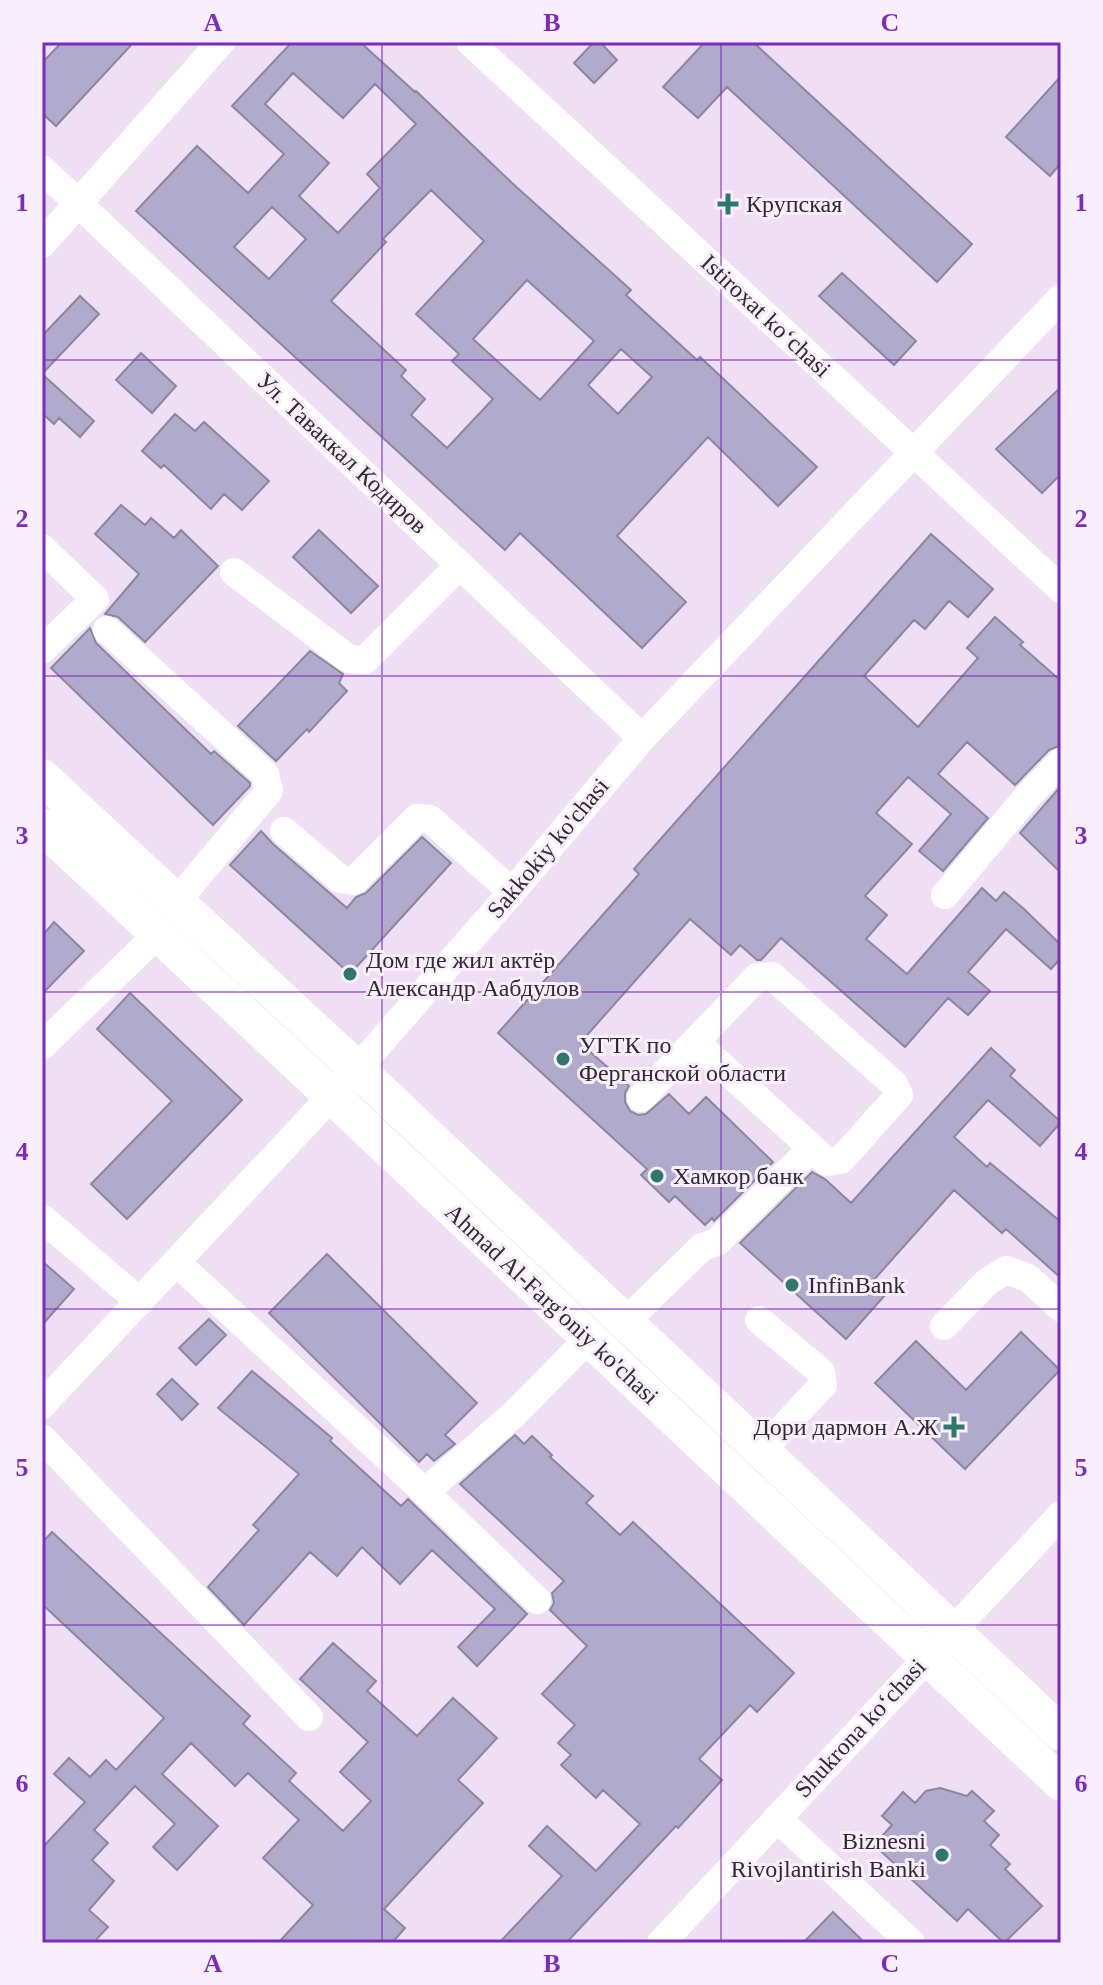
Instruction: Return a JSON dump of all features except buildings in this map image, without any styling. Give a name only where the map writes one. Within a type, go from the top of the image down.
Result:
[{"type":"main road","name":"Ahmad Al-Farg'oniy ko'chasi","points":[[42,777],[357,1069],[1061,1733]]},
{"type":"main road","name":"Ahmad Al-Farg'oniy ko'chasi","points":[[42,826],[1061,1783]]},
{"type":"street","points":[[42,244],[221,42]]},
{"type":"street","name":"Istiroxat koʻchasi","points":[[470,42],[1061,589]]},
{"type":"street","name":"Ул. Таваккал Кодиров","points":[[42,169],[642,738]]},
{"type":"street","name":"Sakkokiy ko'chasi","points":[[42,1405],[357,1069],[642,738],[1061,298]]},
{"type":"street","points":[[42,548],[95,599],[42,650]]},
{"type":"street","points":[[234,572],[349,659],[365,660],[460,565]]},
{"type":"street","points":[[107,630],[265,774],[269,791],[176,902]]},
{"type":"street","points":[[945,895],[1028,796],[1061,762]]},
{"type":"street","points":[[284,831],[340,879],[354,881],[417,818],[430,819],[512,892]]},
{"type":"street","points":[[44,1040],[158,934]]},
{"type":"street","points":[[641,1098],[757,977],[772,976],[894,1084],[899,1095],[841,1160],[827,1162],[695,1042]]},
{"type":"street","points":[[625,1322],[702,1247],[717,1242],[812,1148]]},
{"type":"street","points":[[42,1218],[140,1302]]},
{"type":"street","points":[[176,1262],[537,1600]]},
{"type":"street","points":[[944,1326],[987,1282],[1006,1270],[1028,1278],[1061,1308]]},
{"type":"street","points":[[759,1320],[821,1372],[823,1385],[761,1451]]},
{"type":"street","points":[[425,1492],[513,1415],[589,1338]]},
{"type":"street","points":[[42,1438],[309,1717]]},
{"type":"street","name":"Shukrona koʻchasi","points":[[661,1943],[1061,1515]]},
{"type":"street","points":[[777,1818],[911,1943]]},
{"type":"place","name":"Крупская","points":[[728,204]]},
{"type":"place","name":"Дом где жил актёр Александр Аабдулов","points":[[350,974]]},
{"type":"place","name":"УГТК по Ферганской области","points":[[563,1059]]},
{"type":"place","name":"Хамкор банк","points":[[657,1176]]},
{"type":"place","name":"InfinBank","points":[[792,1285]]},
{"type":"place","name":"Дори дармон А.Ж","points":[[954,1427]]},
{"type":"place","name":"Biznesni Rivojlantirish Banki","points":[[942,1855]]}]
